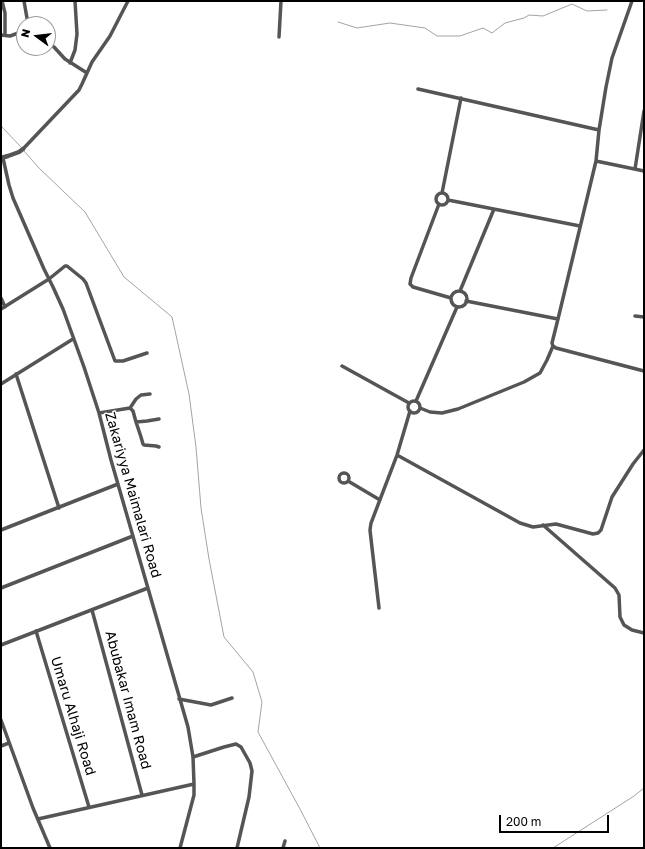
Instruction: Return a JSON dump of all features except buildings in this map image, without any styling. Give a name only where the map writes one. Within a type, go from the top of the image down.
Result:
[{"type":"street","points":[[2,1],[5,13],[3,35],[10,36],[16,33]]},
{"type":"street","points":[[24,1],[27,16]]},
{"type":"street","points":[[70,63],[75,50],[77,34],[76,1]]},
{"type":"street","points":[[2,158],[21,151],[79,90],[92,62],[110,36],[128,1]]},
{"type":"street","points":[[279,37],[281,1]]},
{"type":"street","points":[[416,401],[420,408],[430,412],[442,413],[458,409],[540,374],[553,346],[552,343],[596,161],[606,87],[612,58],[632,1]]},
{"type":"street","points":[[56,50],[70,63],[87,73]]},
{"type":"street","points":[[418,89],[600,130]]},
{"type":"street","points":[[451,298],[413,287],[410,284],[439,204],[436,198],[438,194],[442,193],[461,98]]},
{"type":"street","points":[[635,169],[644,111]]},
{"type":"street","name":"Zakariyya Maimalari Road","points":[[2,158],[9,185],[49,280],[63,309],[84,367],[99,413],[188,727],[193,757],[194,795],[180,848]]},
{"type":"street","points":[[596,161],[644,171]]},
{"type":"street","points":[[442,193],[448,196],[448,200]]},
{"type":"street","points":[[439,204],[443,205],[448,200]]},
{"type":"street","points":[[448,200],[580,226]]},
{"type":"street","points":[[451,298],[454,293],[460,291],[494,209]]},
{"type":"street","points":[[1,298],[3,308],[49,280],[65,266],[67,266],[83,279],[115,361],[123,361],[148,353]]},
{"type":"street","points":[[457,307],[463,306],[467,298],[460,291]]},
{"type":"street","points":[[451,298],[452,302],[457,307]]},
{"type":"street","points":[[466,301],[558,319]]},
{"type":"street","points":[[416,401],[457,307]]},
{"type":"street","points":[[635,316],[644,318]]},
{"type":"street","points":[[1,384],[73,339]]},
{"type":"street","points":[[553,346],[644,371]]},
{"type":"street","points":[[342,366],[409,403],[416,401]]},
{"type":"street","points":[[16,374],[59,508]]},
{"type":"street","points":[[99,413],[130,408],[136,399],[150,394]]},
{"type":"street","points":[[378,608],[370,530],[371,523],[397,456],[410,411],[408,406],[409,403]]},
{"type":"street","points":[[130,408],[133,411],[142,444],[159,447]]},
{"type":"street","points":[[410,411],[415,412],[420,408]]},
{"type":"street","points":[[136,422],[147,422],[159,419]]},
{"type":"street","points":[[397,456],[520,523],[533,527],[556,524],[593,534],[598,533],[602,529],[612,497],[633,464],[644,450]]},
{"type":"street","points":[[348,481],[380,500]]},
{"type":"street","points":[[1,530],[118,484]]},
{"type":"street","points":[[543,525],[615,588],[618,596],[620,617],[624,624],[632,630],[644,633]]},
{"type":"street","points":[[1,588],[133,536]]},
{"type":"street","points":[[1,645],[148,588]]},
{"type":"street","name":"Abubakar Imam Road","points":[[92,610],[142,795]]},
{"type":"street","name":"Umaru Alhaji Road","points":[[36,631],[89,807]]},
{"type":"street","points":[[179,699],[211,705],[232,698]]},
{"type":"street","points":[[1,720],[50,848]]},
{"type":"street","points":[[1,746],[9,743]]},
{"type":"street","points":[[193,757],[236,744],[241,747],[250,763],[252,771],[249,797],[237,848]]},
{"type":"street","points":[[38,818],[194,784]]},
{"type":"street","points":[[283,848],[285,841]]},
{"type":"waterway","points":[[338,22],[357,28],[390,23],[425,28],[437,36],[460,36],[483,28],[492,33],[505,23],[524,18],[529,15],[543,16],[572,4],[587,11],[607,10]]},
{"type":"waterway","points":[[1,126],[21,147]]},
{"type":"waterway","points":[[24,151],[38,167],[85,212],[124,277],[172,317],[189,394],[196,447],[201,508],[224,637],[253,672],[262,702],[258,732],[320,848]]},
{"type":"waterway","points":[[553,848],[644,788]]}]
